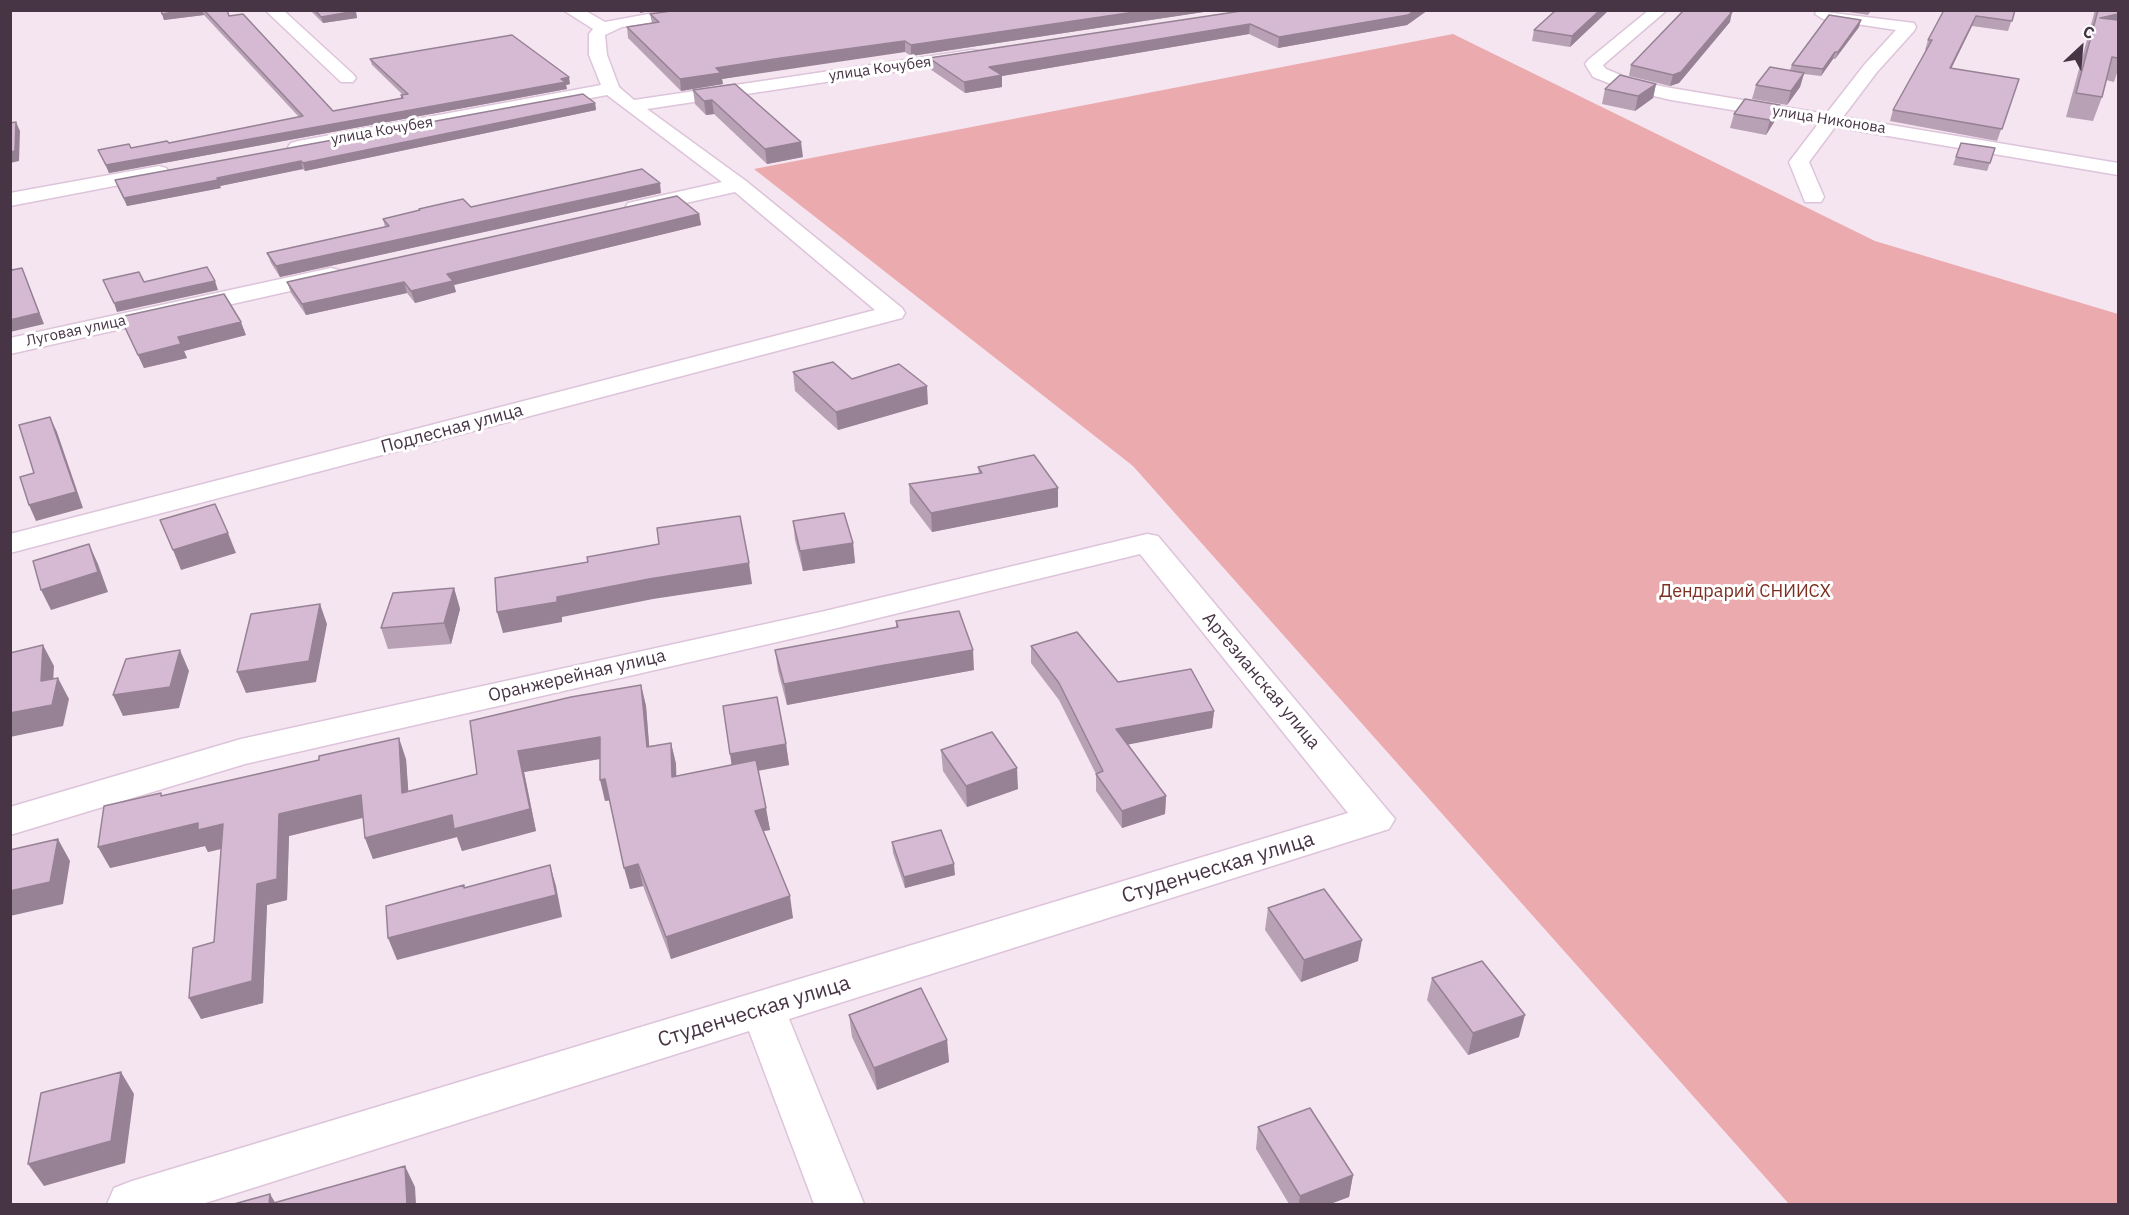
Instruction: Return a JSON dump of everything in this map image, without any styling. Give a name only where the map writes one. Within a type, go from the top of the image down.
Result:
[{"type":"street","points":[[273,10],[347,78]]},
{"type":"street","points":[[571,10],[611,25]]},
{"type":"street","points":[[705,10],[611,25],[597,34],[598,55],[611,89],[630,106],[739,185]]},
{"type":"street","name":"улица Никонова","points":[[1659,10],[1594,64],[1599,74],[1671,94],[1831,119],[2118,169]]},
{"type":"street","points":[[1814,198],[1799,162],[1831,119],[1908,27],[1823,14]]},
{"type":"street","name":"улица Кочубея","points":[[630,106],[992,52]]},
{"type":"street","name":"улица Кочубея","points":[[281,150],[611,89]]},
{"type":"street","points":[[10,200],[175,170]]},
{"type":"street","points":[[612,213],[739,185]]},
{"type":"street","name":"Подлесная улица","points":[[10,544],[893,313],[739,185]]},
{"type":"street","name":"Луговая улица","points":[[10,346],[357,269]]},
{"type":"street","name":"Артезианская улица","points":[[1147,543],[1375,819]]},
{"type":"street","name":"Оранжерейная улица","points":[[10,821],[241,752],[825,621],[1147,543]]},
{"type":"street","name":"Студенческая улица","points":[[132,1204],[1375,819]]},
{"type":"street","points":[[763,1009],[839,1204]]},
{"type":"green space","name":"Дендрарий СНИИСХ","points":[[1453,34],[1875,241],[2118,314],[2118,1204],[1789,1204],[1133,466],[754,169]]},
{"type":"building","points":[[161,10],[186,10],[162,14]]},
{"type":"building","points":[[204,10],[227,10],[229,16],[243,14],[333,111],[403,98],[401,95],[408,94],[370,59],[512,35],[569,77],[561,79],[566,82],[106,165],[98,150],[129,144],[131,148],[167,141],[169,143],[303,116]]},
{"type":"building","points":[[315,10],[355,10],[356,11],[321,17]]},
{"type":"building","points":[[678,10],[1148,10],[911,45],[905,41],[781,58],[716,68],[721,73],[680,79],[627,27],[659,22],[650,14]]},
{"type":"building","points":[[1248,10],[1415,10],[1408,15],[1279,37],[1250,24],[989,67],[1002,75],[964,82],[929,58]]},
{"type":"building","points":[[1556,10],[1600,10],[1572,36],[1534,30]]},
{"type":"building","points":[[1684,10],[1732,12],[1681,72],[1673,75],[1631,65]]},
{"type":"building","points":[[1944,10],[2015,10],[2012,21],[1976,16],[1950,68],[2019,79],[2002,129],[1893,110],[1932,40],[1928,40]]},
{"type":"building","points":[[2098,10],[2118,10],[2118,14],[2100,18],[2118,20],[2118,58],[2112,57],[2102,97],[2076,93]]},
{"type":"building","points":[[1829,15],[1861,20],[1823,69],[1792,65]]},
{"type":"building","points":[[1770,67],[1804,73],[1791,91],[1756,85]]},
{"type":"building","points":[[1620,75],[1656,84],[1638,96],[1605,89]]},
{"type":"building","points":[[735,84],[801,142],[765,149],[712,100],[704,101],[693,90]]},
{"type":"building","points":[[583,94],[595,103],[124,198],[115,180]]},
{"type":"building","points":[[1745,99],[1780,105],[1770,120],[1734,114]]},
{"type":"building","points":[[16,122],[15,151],[10,152],[10,123]]},
{"type":"building","points":[[1961,143],[1995,148],[1990,163],[1956,157]]},
{"type":"building","points":[[642,169],[660,183],[276,266],[267,253],[389,226],[383,219],[463,199],[471,207]]},
{"type":"building","points":[[677,196],[699,214],[447,274],[453,281],[411,291],[404,282],[302,304],[287,282]]},
{"type":"building","points":[[10,265],[12,270],[22,268],[39,313],[10,320]]},
{"type":"building","points":[[207,267],[215,281],[114,303],[103,280],[139,272],[144,282]]},
{"type":"building","points":[[224,294],[241,322],[178,337],[181,344],[138,355],[120,317]]},
{"type":"building","points":[[833,362],[852,379],[899,364],[927,386],[836,412],[793,372]]},
{"type":"building","points":[[50,417],[76,492],[29,505],[20,477],[34,473],[19,425]]},
{"type":"building","points":[[1034,455],[1058,488],[931,513],[909,484],[982,473],[978,467]]},
{"type":"building","points":[[215,504],[228,533],[173,550],[160,520]]},
{"type":"building","points":[[844,513],[853,543],[800,551],[793,521]]},
{"type":"building","points":[[740,516],[749,563],[649,579],[557,597],[557,602],[497,612],[495,578],[588,562],[587,557],[659,544],[657,528]]},
{"type":"building","points":[[89,544],[98,572],[41,590],[33,561]]},
{"type":"building","points":[[454,588],[444,623],[381,628],[393,593]]},
{"type":"building","points":[[320,604],[309,661],[237,672],[251,614]]},
{"type":"building","points":[[959,611],[973,650],[784,684],[775,650],[898,627],[896,621]]},
{"type":"building","points":[[1077,632],[1118,682],[1191,669],[1214,711],[1116,729],[1166,796],[1122,811],[1096,774],[1103,771],[1059,683],[1031,646]]},
{"type":"building","points":[[43,645],[41,681],[58,678],[52,705],[10,713],[10,653]]},
{"type":"building","points":[[180,650],[170,687],[113,695],[126,659]]},
{"type":"building","points":[[641,685],[647,747],[671,743],[672,777],[756,760],[766,808],[755,811],[790,896],[666,937],[638,864],[624,868],[605,779],[600,780],[600,737],[518,751],[530,809],[454,829],[452,815],[365,838],[361,795],[279,814],[277,879],[257,884],[252,981],[189,998],[193,948],[214,942],[223,824],[198,830],[198,823],[98,847],[104,806],[161,793],[161,796],[319,760],[319,756],[399,738],[402,793],[477,774],[470,721],[571,697]]},
{"type":"building","points":[[777,697],[786,744],[730,754],[723,706]]},
{"type":"building","points":[[992,732],[1017,768],[966,786],[941,750]]},
{"type":"building","points":[[941,830],[954,864],[904,877],[892,842]]},
{"type":"building","points":[[58,839],[50,882],[10,891],[10,850]]},
{"type":"building","points":[[550,865],[556,895],[388,938],[386,906]]},
{"type":"building","points":[[1324,889],[1362,940],[1304,960],[1268,908]]},
{"type":"building","points":[[1482,961],[1525,1015],[1473,1033],[1432,978]]},
{"type":"building","points":[[921,988],[947,1040],[874,1068],[849,1015]]},
{"type":"building","points":[[121,1072],[111,1141],[28,1164],[41,1093]]},
{"type":"building","points":[[1310,1108],[1353,1175],[1300,1196],[1258,1127]]},
{"type":"building","points":[[405,1166],[407,1204],[270,1204]]},
{"type":"building","points":[[270,1194],[269,1204],[234,1204]]}]
